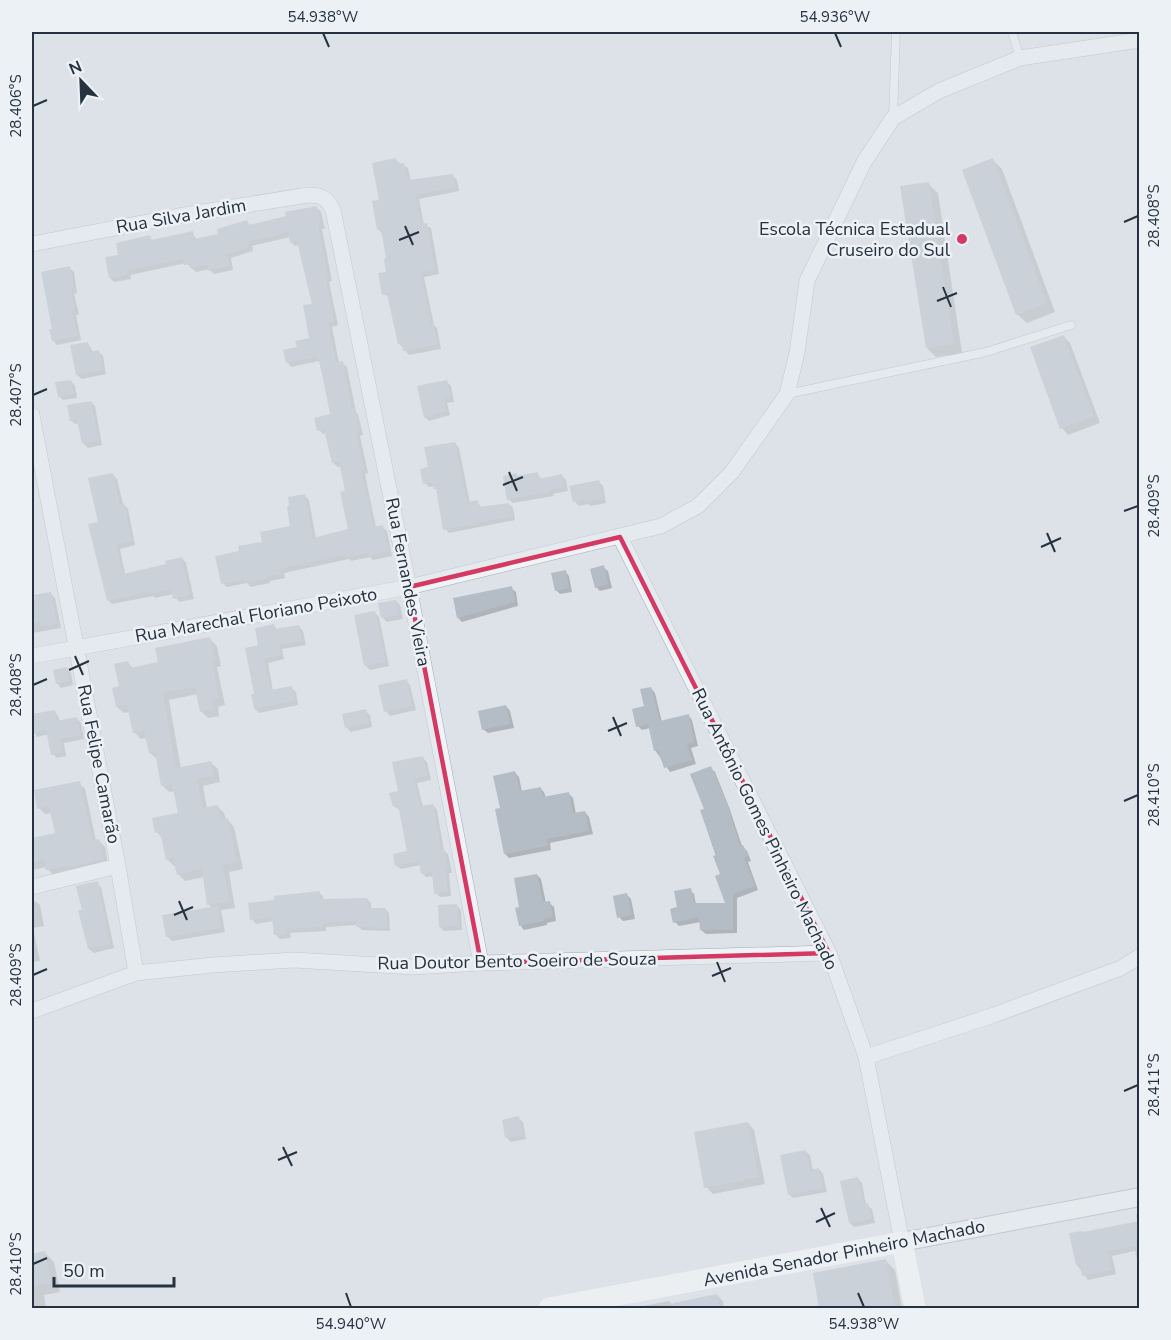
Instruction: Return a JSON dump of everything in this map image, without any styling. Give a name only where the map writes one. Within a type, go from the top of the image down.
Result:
[{"type":"main road","name":"Avenida Senador Pinheiro Machado","points":[[556,1308],[902,1242]]},
{"type":"main road","name":"Rua Antônio Gomes Pinheiro Machado","points":[[902,1242],[915,1308]]},
{"type":"street","points":[[787,394],[797,352],[807,281],[864,162],[893,118],[939,91],[1020,58],[1140,40]]},
{"type":"street","name":"Rua Silva Jardim","points":[[32,244],[178,216],[308,195],[321,195],[329,202]]},
{"type":"street","name":"Rua Fernandes Vieira","points":[[329,202],[333,210],[409,587],[481,963]]},
{"type":"street","name":"Rua Marechal Floriano Peixoto","points":[[32,656],[409,587],[661,526],[698,506],[732,472],[787,394]]},
{"type":"street","name":"Rua Felipe Camarão","points":[[32,415],[118,866],[136,973]]},
{"type":"street","name":"Rua Antônio Gomes Pinheiro Machado","points":[[620,537],[829,953],[866,1057],[902,1242]]},
{"type":"street","points":[[32,887],[118,866]]},
{"type":"street","name":"Rua Doutor Bento Soeiro de Souza","points":[[32,1011],[136,973],[294,960],[413,967],[829,953]]},
{"type":"street","points":[[866,1057],[994,1015],[1121,969],[1140,956]]},
{"type":"street","name":"Avenida Senador Pinheiro Machado","points":[[902,1242],[1140,1197]]},
{"type":"lane","points":[[893,118],[896,32]]},
{"type":"lane","points":[[1012,32],[1020,58]]},
{"type":"lane","points":[[787,394],[986,352],[1071,325]]},
{"type":"highlighted area","points":[[620,537],[829,953],[481,963],[409,587]]},
{"type":"building","points":[[396,158],[397,164],[404,163],[408,180],[453,174],[456,187],[416,195],[422,224],[427,223],[435,270],[421,273],[438,345],[403,351],[402,343],[398,344],[387,294],[382,295],[378,273],[386,272],[384,259],[386,258],[381,229],[377,230],[372,201],[379,200],[372,163]]},
{"type":"building","points":[[993,158],[1047,303],[1016,315],[962,170]]},
{"type":"building","points":[[929,182],[954,344],[926,348],[900,186]]},
{"type":"building","points":[[317,206],[334,321],[328,323],[336,362],[343,361],[352,409],[354,408],[360,431],[356,432],[364,469],[361,470],[374,527],[383,525],[389,552],[368,556],[367,553],[346,558],[345,555],[280,569],[281,574],[266,577],[267,579],[245,583],[244,579],[221,584],[215,556],[239,551],[238,546],[262,542],[260,532],[290,526],[288,497],[305,494],[313,538],[348,529],[340,492],[345,491],[339,462],[332,463],[324,429],[317,431],[314,418],[330,414],[320,363],[317,357],[286,363],[283,350],[297,347],[295,341],[309,338],[303,305],[312,304],[297,241],[290,243],[288,232],[248,242],[250,247],[227,254],[230,266],[208,271],[207,265],[190,268],[190,264],[184,265],[183,259],[127,271],[127,275],[109,278],[105,257],[118,255],[116,243],[150,235],[151,240],[193,231],[194,239],[218,234],[217,229],[247,220],[249,225],[286,216],[285,212]]},
{"type":"building","points":[[70,266],[75,310],[72,311],[78,336],[52,341],[49,329],[52,329],[41,272]]},
{"type":"building","points":[[1064,335],[1094,416],[1060,429],[1030,347]]},
{"type":"building","points":[[88,342],[90,352],[99,350],[103,370],[76,375],[70,345]]},
{"type":"building","points":[[71,380],[74,394],[58,397],[55,382]]},
{"type":"building","points":[[447,380],[451,398],[444,399],[446,411],[424,418],[417,386]]},
{"type":"building","points":[[91,401],[99,441],[82,444],[77,419],[70,421],[67,405]]},
{"type":"building","points":[[455,442],[467,502],[478,500],[479,507],[509,503],[512,516],[443,530],[436,489],[432,482],[423,484],[420,469],[428,467],[424,447]]},
{"type":"building","points":[[538,472],[539,479],[562,474],[564,487],[507,500],[503,476]]},
{"type":"building","points":[[113,473],[120,504],[124,503],[132,541],[116,545],[123,574],[166,564],[165,561],[182,557],[190,595],[173,599],[171,589],[107,601],[88,524],[98,522],[88,478]]},
{"type":"building","points":[[599,480],[603,499],[585,503],[584,500],[573,502],[569,486]]},
{"type":"building","points":[[604,565],[608,584],[595,588],[590,569]]},
{"type":"building","points":[[566,570],[569,588],[555,591],[551,573]]},
{"type":"building","points":[[512,586],[515,602],[457,618],[453,598]]},
{"type":"building","points":[[51,592],[57,624],[41,627],[40,622],[32,624],[34,595]]},
{"type":"building","points":[[396,600],[399,615],[381,618],[378,603]]},
{"type":"building","points":[[375,611],[386,662],[364,666],[354,615]]},
{"type":"building","points":[[274,624],[275,629],[299,625],[302,641],[279,645],[281,655],[264,659],[271,690],[292,686],[295,701],[254,709],[251,694],[254,694],[245,648],[258,645],[255,628]]},
{"type":"building","points":[[210,637],[219,698],[212,700],[214,709],[200,712],[195,687],[163,693],[176,768],[211,761],[214,775],[197,779],[203,808],[218,805],[221,820],[228,818],[237,862],[223,865],[229,902],[207,905],[202,869],[177,875],[173,858],[166,860],[160,832],[155,833],[152,818],[178,813],[172,784],[161,786],[155,752],[149,753],[144,731],[133,733],[127,705],[116,707],[112,688],[119,686],[114,664],[128,661],[130,668],[158,662],[155,648]]},
{"type":"building","points":[[67,667],[70,681],[56,684],[53,670]]},
{"type":"building","points":[[407,679],[412,706],[384,712],[378,685]]},
{"type":"building","points":[[651,687],[660,721],[689,714],[694,742],[687,744],[692,760],[664,768],[658,750],[654,751],[648,724],[636,727],[632,709],[644,706],[640,689]]},
{"type":"building","points":[[506,705],[510,724],[482,730],[478,711]]},
{"type":"building","points":[[366,709],[369,723],[345,728],[342,714]]},
{"type":"building","points":[[55,710],[57,721],[77,717],[81,735],[60,739],[63,752],[51,755],[46,730],[32,733],[32,714]]},
{"type":"building","points":[[423,756],[428,776],[414,779],[420,806],[433,804],[441,849],[444,848],[448,869],[446,869],[448,892],[434,894],[432,872],[421,874],[419,861],[395,866],[393,854],[407,851],[398,805],[393,807],[389,793],[398,791],[392,762]]},
{"type":"building","points":[[711,766],[726,801],[740,846],[743,845],[748,856],[744,858],[755,886],[733,894],[733,930],[700,930],[699,917],[673,923],[670,909],[677,907],[674,891],[691,888],[694,903],[725,903],[715,876],[720,874],[713,856],[716,855],[700,810],[704,809],[690,774]]},
{"type":"building","points":[[515,771],[520,791],[541,787],[543,797],[569,792],[573,813],[585,811],[589,831],[547,839],[548,846],[504,854],[495,809],[500,808],[493,776]]},
{"type":"building","points":[[80,781],[92,840],[99,839],[103,859],[72,867],[71,865],[46,870],[44,860],[32,863],[32,838],[55,833],[49,806],[37,809],[34,790]]},
{"type":"building","points":[[537,874],[543,902],[550,901],[553,917],[519,926],[515,908],[519,907],[514,878]]},
{"type":"building","points":[[98,881],[110,944],[88,949],[78,910],[82,910],[76,886]]},
{"type":"building","points":[[320,891],[320,899],[367,898],[368,908],[386,908],[387,928],[356,927],[355,921],[323,923],[323,927],[287,929],[287,934],[274,935],[272,917],[250,920],[248,903],[274,900],[274,896]]},
{"type":"building","points":[[627,893],[632,915],[617,918],[613,896]]},
{"type":"building","points":[[457,904],[458,926],[439,927],[438,905]]},
{"type":"building","points":[[218,906],[221,928],[166,937],[162,915]]},
{"type":"building","points":[[519,1116],[523,1135],[505,1138],[502,1120]]},
{"type":"building","points":[[748,1122],[759,1177],[704,1188],[694,1132]]},
{"type":"building","points":[[806,1150],[810,1170],[819,1168],[823,1188],[788,1195],[780,1155]]},
{"type":"building","points":[[858,1177],[864,1204],[868,1203],[872,1219],[849,1223],[840,1181]]},
{"type":"building","points":[[1140,1221],[1140,1245],[1108,1251],[1112,1270],[1082,1276],[1080,1264],[1076,1265],[1069,1233]]},
{"type":"building","points":[[45,1251],[51,1283],[32,1287],[32,1254]]},
{"type":"building","points":[[886,1259],[895,1307],[819,1308],[813,1273]]},
{"type":"building","points":[[717,1294],[720,1308],[674,1308],[673,1303]]},
{"type":"place","name":"Escola Técnica Estadual Cruseiro do Sul","points":[[962,239]]}]
